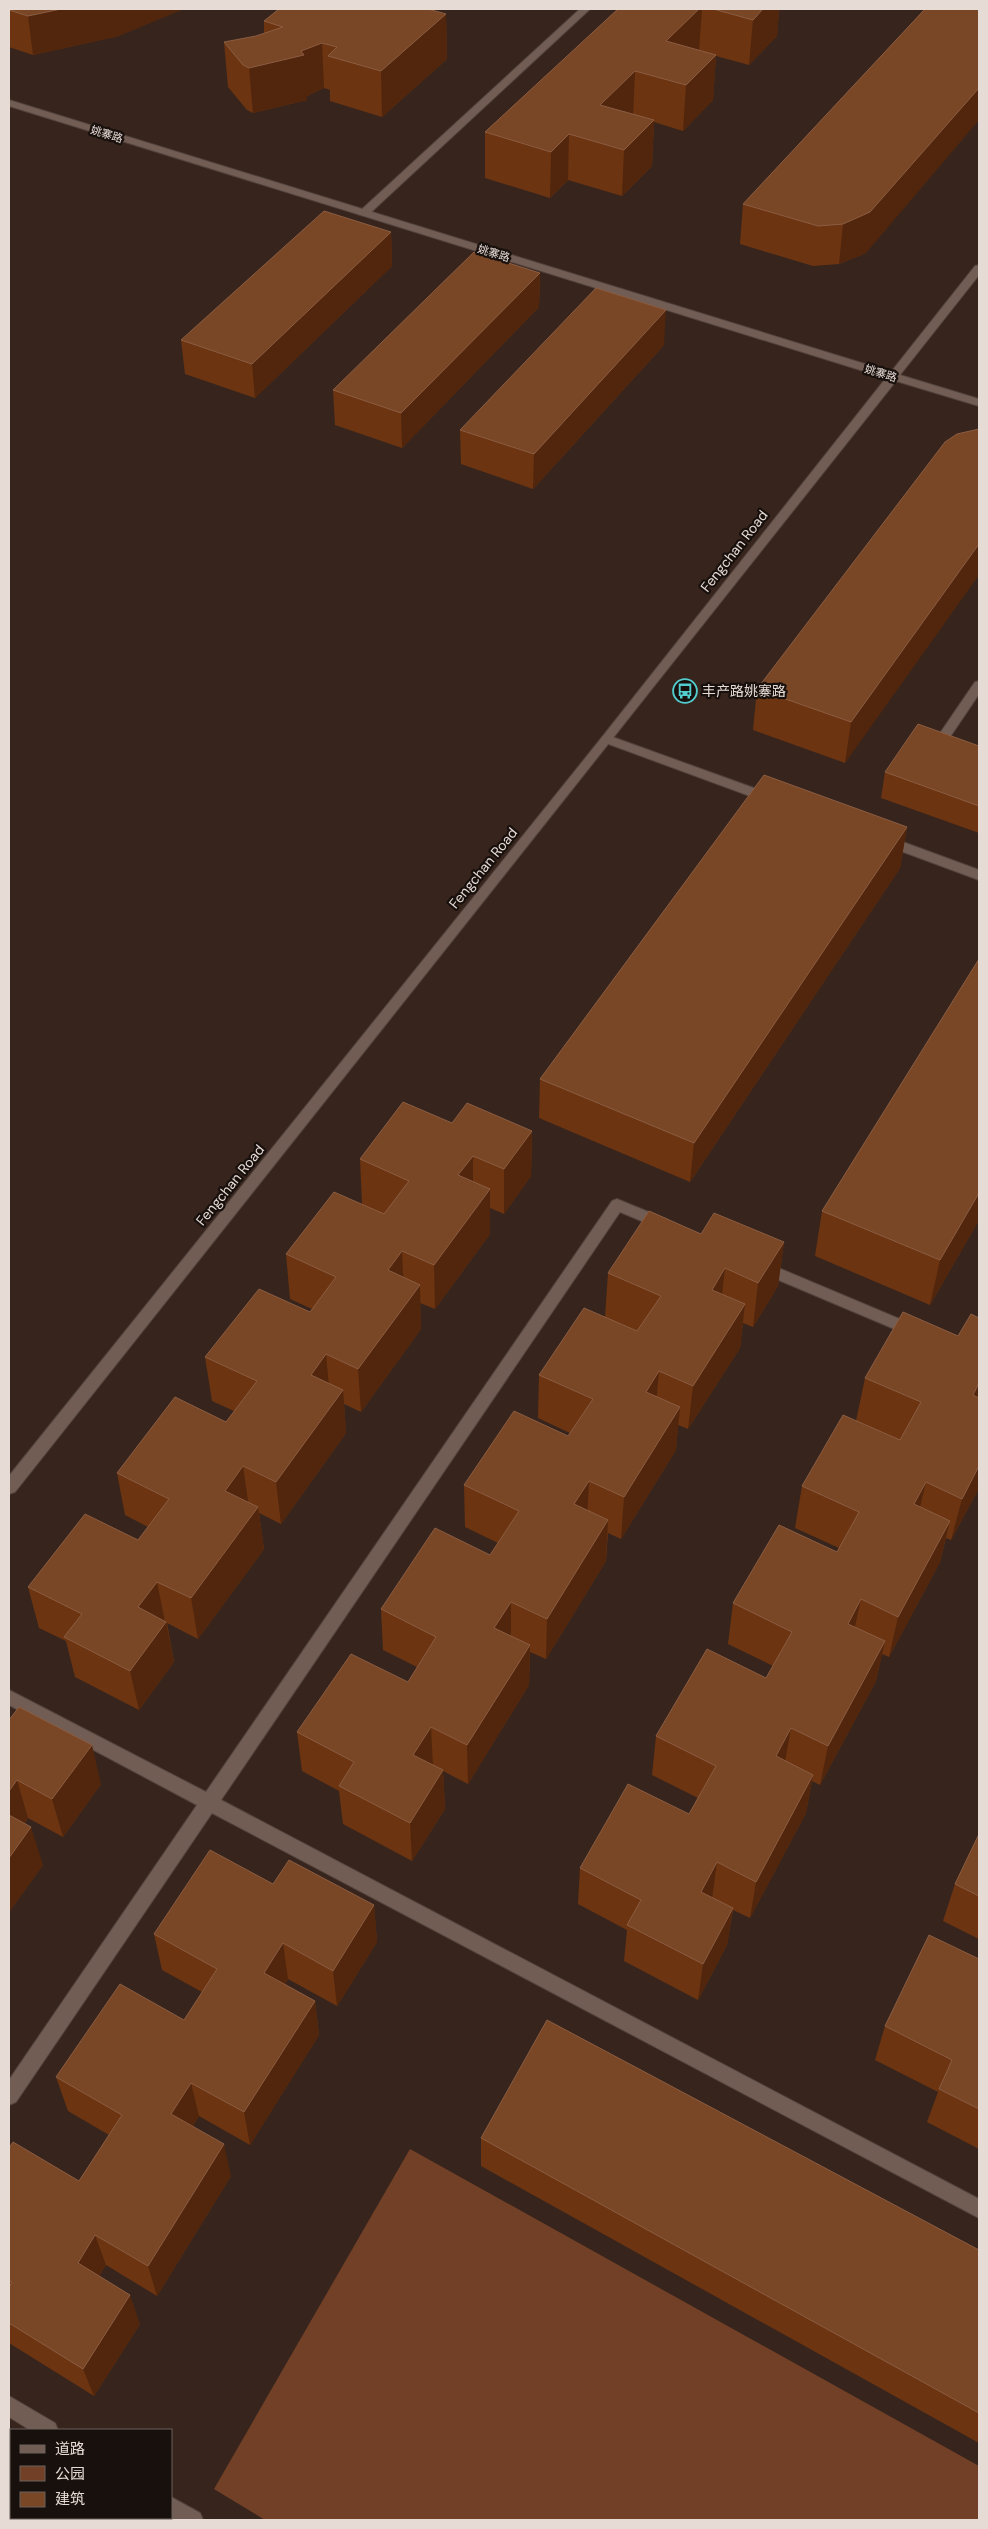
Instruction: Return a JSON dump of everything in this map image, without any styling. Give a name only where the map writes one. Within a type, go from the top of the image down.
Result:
[{"type":"street","points":[[364,213],[585,9]]},
{"type":"street","name":"姚寨路","points":[[9,103],[979,403]]},
{"type":"street","name":"Fengchan Road","points":[[9,1487],[607,739],[979,268]]},
{"type":"street","points":[[979,685],[940,742],[979,756]]},
{"type":"street","points":[[607,739],[784,804]]},
{"type":"street","points":[[868,834],[979,875]]},
{"type":"street","points":[[9,2096],[617,1205],[680,1232]]},
{"type":"street","points":[[744,1259],[934,1339]]},
{"type":"street","points":[[9,1697],[979,2209]]},
{"type":"street","points":[[9,2406],[46,2429]]},
{"type":"street","points":[[172,2508],[193,2520]]},
{"type":"green space","points":[[410,2149],[979,2466],[979,2520],[265,2520],[214,2489]]},
{"type":"building","points":[[9,9],[61,9],[28,16]]},
{"type":"building","points":[[279,9],[428,9],[446,14],[381,71],[328,56],[337,47],[322,43],[301,51],[304,55],[249,68],[243,65],[224,42],[256,36],[283,27],[264,21]]},
{"type":"building","points":[[618,9],[699,9],[666,41],[716,55],[686,85],[635,71],[600,105],[654,120],[624,150],[569,134],[551,152],[485,132]]},
{"type":"building","points":[[713,9],[763,9],[753,20]]},
{"type":"building","points":[[925,9],[979,9],[979,88],[870,212],[843,224],[818,226],[743,204]]},
{"type":"building","points":[[324,211],[391,232],[252,364],[181,340]]},
{"type":"building","points":[[474,252],[540,273],[401,413],[333,390]]},
{"type":"building","points":[[596,288],[666,310],[534,454],[460,430]]},
{"type":"building","points":[[979,429],[979,544],[851,722],[757,689],[945,442],[957,434]]},
{"type":"building","points":[[918,724],[979,746],[979,806],[885,772]]},
{"type":"building","points":[[764,775],[907,827],[694,1143],[540,1079]]},
{"type":"building","points":[[979,959],[979,1193],[940,1260],[822,1211]]},
{"type":"building","points":[[403,1102],[452,1123],[467,1103],[532,1131],[504,1169],[473,1156],[458,1175],[490,1189],[434,1265],[402,1251],[388,1270],[420,1285],[358,1369],[326,1354],[311,1375],[343,1390],[276,1482],[243,1466],[225,1491],[258,1507],[191,1598],[157,1582],[138,1607],[166,1622],[130,1671],[64,1637],[82,1614],[28,1587],[85,1514],[138,1540],[169,1499],[117,1473],[175,1397],[226,1422],[257,1381],[205,1357],[259,1289],[310,1312],[336,1277],[286,1254],[334,1192],[384,1214],[409,1181],[360,1159]]},
{"type":"building","points":[[649,1211],[701,1234],[714,1213],[784,1242],[758,1283],[725,1268],[712,1290],[745,1304],[693,1386],[659,1371],[646,1392],[680,1407],[624,1497],[589,1481],[574,1504],[608,1520],[547,1619],[511,1602],[494,1628],[530,1645],[467,1745],[431,1727],[413,1755],[443,1770],[410,1823],[339,1786],[354,1762],[297,1732],[351,1654],[408,1682],[436,1637],[381,1609],[435,1528],[490,1555],[519,1511],[464,1485],[514,1411],[568,1436],[593,1399],[539,1375],[584,1308],[637,1331],[661,1296],[608,1273]]},
{"type":"building","points":[[903,1312],[958,1336],[971,1314],[979,1318],[979,1383],[973,1395],[979,1398],[979,1466],[962,1499],[926,1482],[914,1504],[950,1521],[898,1617],[861,1599],[848,1624],[885,1641],[828,1746],[791,1728],[776,1756],[813,1775],[756,1882],[717,1862],[701,1892],[733,1908],[703,1964],[627,1925],[641,1900],[580,1868],[628,1784],[689,1814],[716,1766],[656,1736],[707,1649],[766,1678],[792,1632],[733,1603],[779,1525],[837,1552],[859,1512],[802,1486],[843,1415],[900,1440],[921,1402],[865,1378]]},
{"type":"building","points":[[19,1707],[92,1745],[52,1799],[17,1780],[9,1791],[9,1720]]},
{"type":"building","points":[[9,1815],[31,1827],[9,1858]]},
{"type":"building","points":[[979,1834],[979,1896],[955,1884]]},
{"type":"building","points":[[210,1850],[273,1884],[289,1860],[374,1905],[333,1971],[283,1943],[264,1973],[315,2001],[244,2112],[191,2083],[171,2114],[224,2144],[148,2266],[95,2235],[78,2263],[130,2295],[83,2369],[9,2323],[9,2287],[12,2282],[9,2281],[9,2148],[13,2142],[79,2181],[122,2115],[56,2077],[120,1984],[184,2020],[217,1969],[154,1934]]},
{"type":"building","points":[[929,1935],[979,1959],[979,2109],[939,2089],[952,2060],[885,2026]]},
{"type":"building","points":[[547,2020],[979,2250],[979,2413],[481,2138]]},
{"type":"place","name":"丰产路姚寨路","points":[[685,691]]}]
